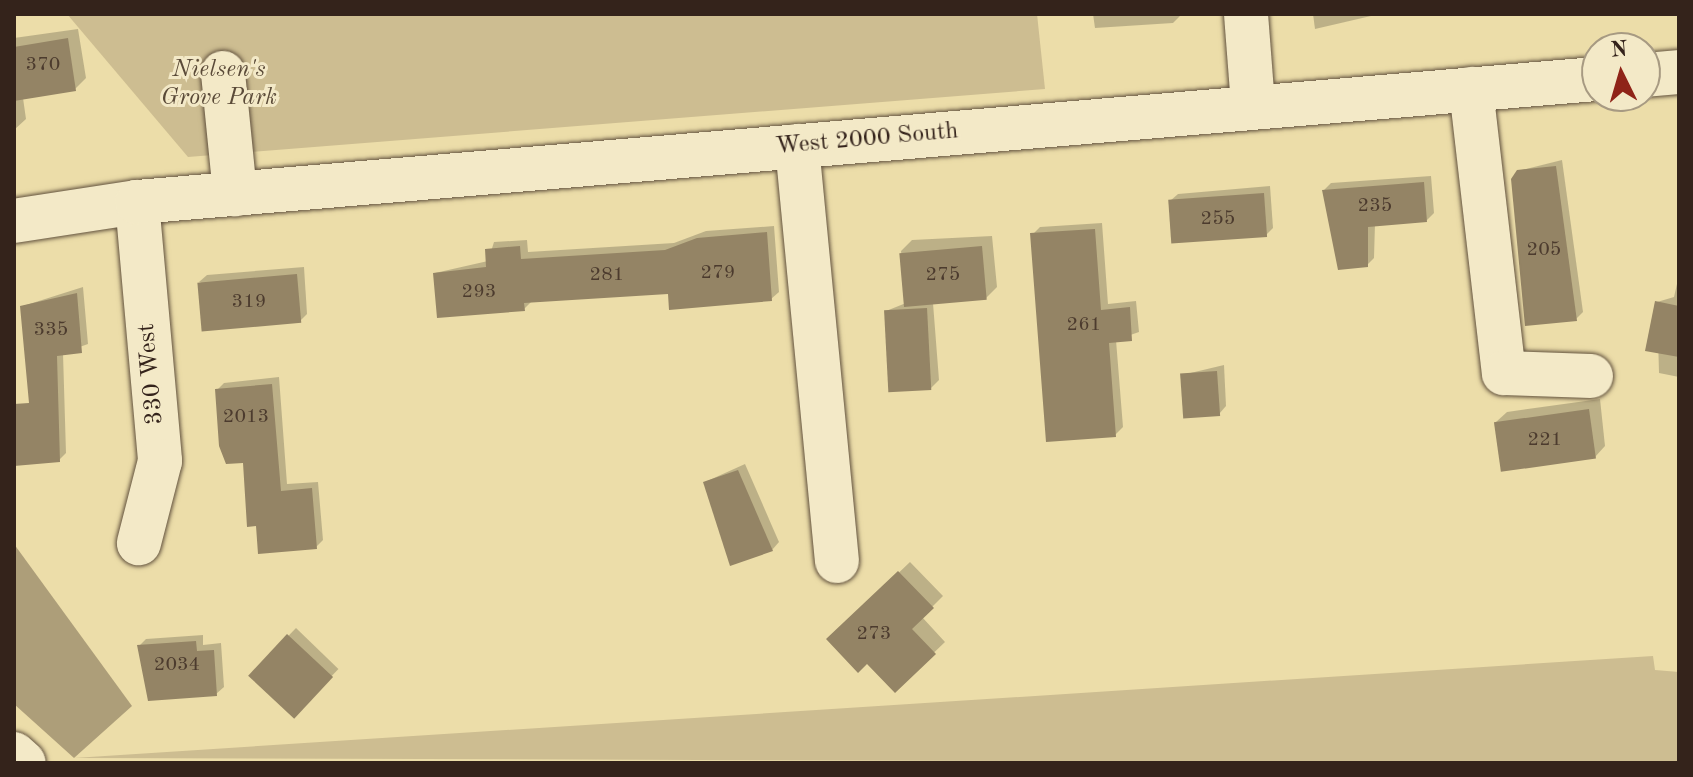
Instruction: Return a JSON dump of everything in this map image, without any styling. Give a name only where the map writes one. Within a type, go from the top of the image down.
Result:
[{"type":"street","points":[[1246,14],[1253,106]]},
{"type":"street","points":[[223,73],[235,194]]},
{"type":"street","name":"West 2000 South","points":[[14,221],[137,202],[1581,80]]},
{"type":"street","points":[[1471,89],[1504,373],[1591,376]]},
{"type":"street","points":[[797,146],[837,561]]},
{"type":"street","name":"West 2000 South","points":[[14,194],[87,188],[137,202]]},
{"type":"street","name":"330 West","points":[[137,202],[160,461],[139,543]]},
{"type":"street","points":[[14,754],[24,763]]},
{"type":"green space","name":"Nielsen's Grove Park","points":[[67,14],[1037,14],[1045,89],[188,157]]},
{"type":"green space","points":[[1653,656],[1655,670],[1679,672],[1679,763],[74,758]]},
{"type":"shaded area","points":[[14,544],[132,706],[74,758],[14,704]]},
{"type":"building","points":[[68,38],[76,91],[14,101],[14,47]]},
{"type":"building","points":[[1556,166],[1577,321],[1525,326],[1511,179],[1517,170]]},
{"type":"building","points":[[1424,182],[1427,222],[1368,227],[1368,267],[1338,270],[1322,190]]},
{"type":"building","points":[[1264,193],[1267,237],[1171,244],[1168,200]]},
{"type":"building","points":[[1095,229],[1101,310],[1130,307],[1132,341],[1109,343],[1116,437],[1046,442],[1030,233]]},
{"type":"building","points":[[767,232],[772,301],[669,310],[668,294],[524,303],[525,311],[437,318],[433,273],[486,267],[485,249],[520,246],[521,259],[665,250],[697,238]]},
{"type":"building","points":[[982,246],[987,300],[904,307],[899,253]]},
{"type":"building","points":[[297,274],[301,323],[202,332],[197,283]]},
{"type":"building","points":[[77,293],[82,353],[57,356],[60,462],[14,466],[14,404],[29,403],[20,306]]},
{"type":"building","points":[[1655,301],[1679,306],[1679,357],[1645,351]]},
{"type":"building","points":[[927,308],[931,390],[888,392],[884,310]]},
{"type":"building","points":[[1217,371],[1220,416],[1183,418],[1180,374]]},
{"type":"building","points":[[272,384],[281,491],[312,488],[317,549],[258,554],[256,526],[247,527],[243,463],[226,464],[219,446],[215,389]]},
{"type":"building","points":[[1589,409],[1596,459],[1501,472],[1494,422]]},
{"type":"building","points":[[738,470],[773,551],[730,566],[703,482]]},
{"type":"building","points":[[898,571],[934,608],[912,629],[936,654],[895,693],[867,664],[858,673],[826,639]]},
{"type":"building","points":[[287,634],[333,677],[294,719],[248,676]]},
{"type":"building","points":[[196,641],[197,651],[214,650],[217,696],[148,701],[137,645]]}]
